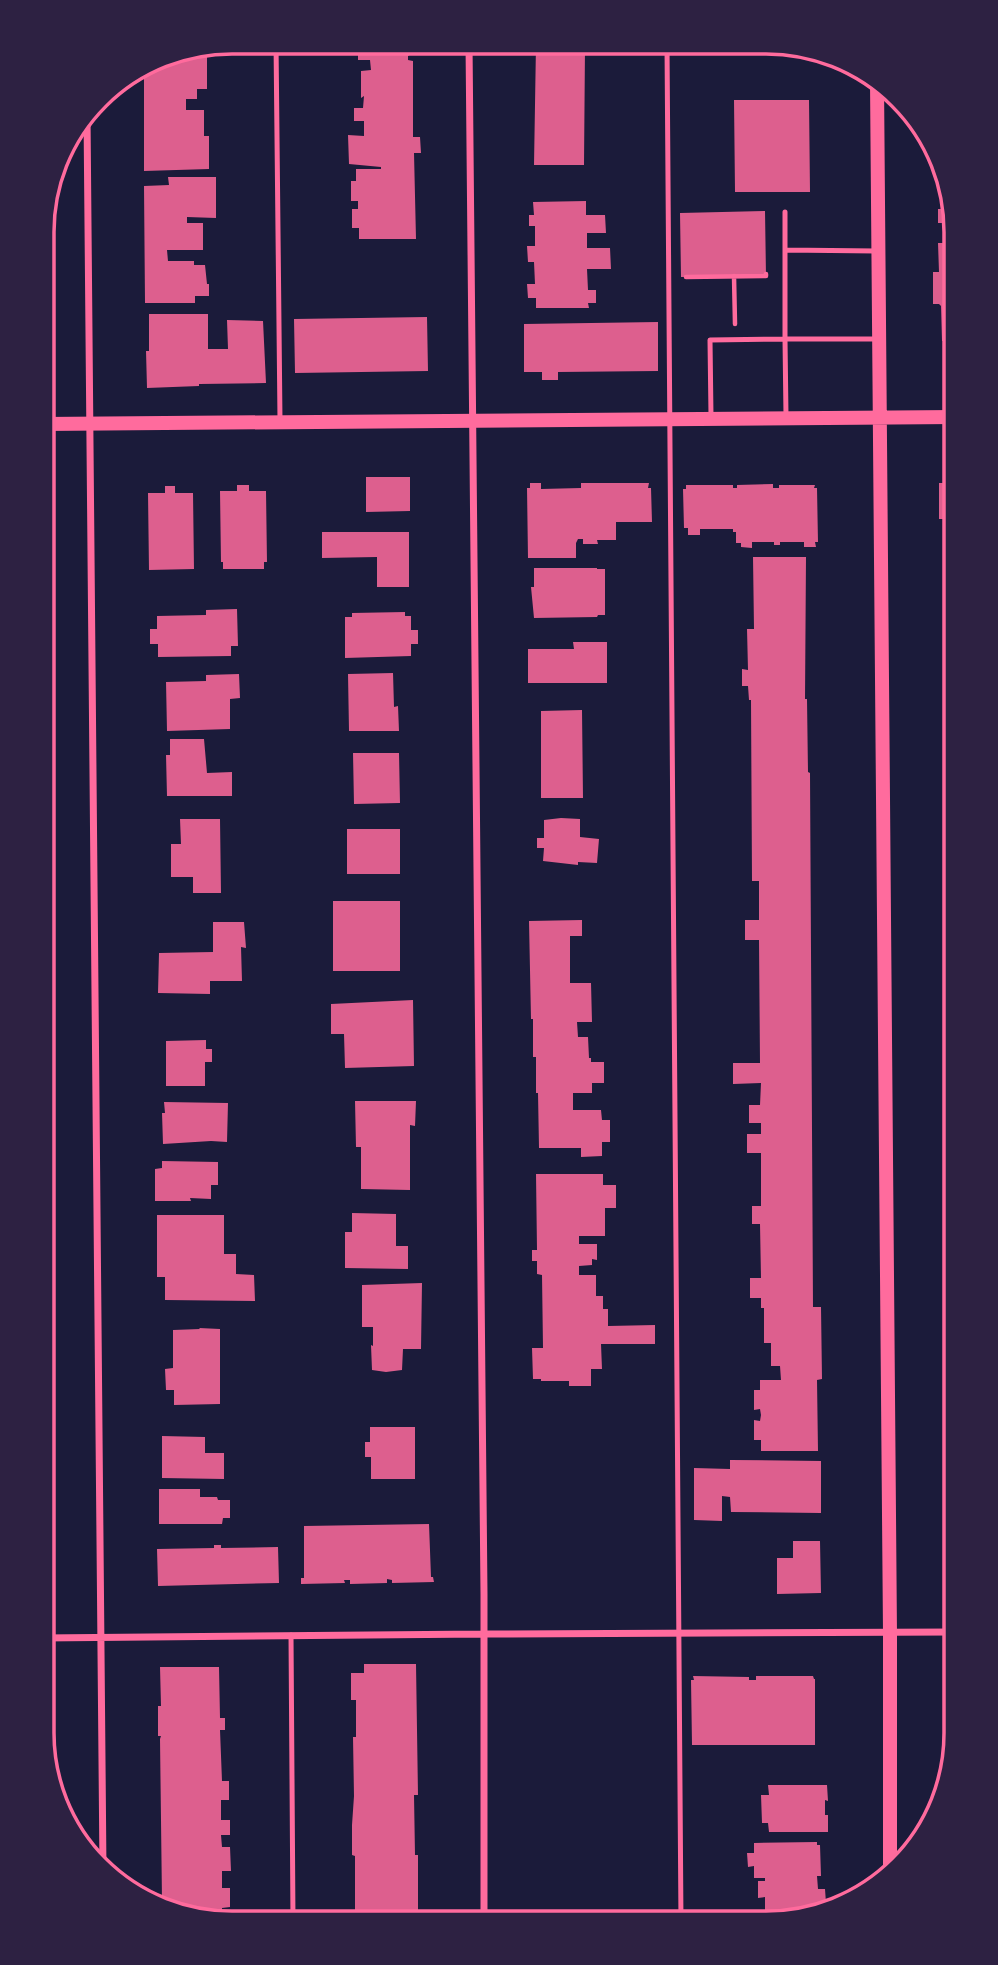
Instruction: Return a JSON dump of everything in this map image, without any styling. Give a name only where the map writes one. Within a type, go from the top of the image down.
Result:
[{"type":"main road","points":[[877,93],[890,1861]]},
{"type":"main road","points":[[55,424],[944,416]]},
{"type":"street","points":[[469,54],[484,1911]]},
{"type":"street","points":[[87,130],[103,1855]]},
{"type":"street","points":[[54,1638],[943,1632]]},
{"type":"lane","points":[[276,54],[281,423]]},
{"type":"lane","points":[[667,54],[681,1911]]},
{"type":"lane","points":[[785,212],[786,418]]},
{"type":"lane","points":[[785,250],[878,251]]},
{"type":"lane","points":[[711,419],[710,340],[879,339]]},
{"type":"lane","points":[[291,1636],[293,1911]]},
{"type":"path","points":[[681,278],[766,276],[766,263]]},
{"type":"path","points":[[734,276],[736,340]]},
{"type":"building","points":[[358,54],[411,54],[408,60],[413,61],[413,137],[420,137],[421,153],[414,153],[416,239],[359,239],[359,228],[352,228],[352,209],[358,209],[358,201],[351,201],[351,181],[356,181],[356,169],[381,169],[349,164],[348,135],[364,136],[364,121],[354,121],[354,108],[363,108],[361,71],[371,70],[370,60],[358,60]]},
{"type":"building","points":[[536,54],[585,54],[584,165],[534,165]]},
{"type":"building","points":[[207,56],[207,89],[197,89],[197,99],[186,99],[186,110],[204,110],[204,136],[209,136],[209,169],[144,171],[144,78],[186,60]]},
{"type":"building","points":[[734,100],[809,100],[810,192],[735,192]]},
{"type":"building","points":[[168,177],[216,177],[216,218],[187,217],[187,223],[203,223],[203,250],[167,250],[168,261],[194,261],[194,265],[205,265],[209,296],[195,296],[195,303],[145,303],[144,186],[169,185]]},
{"type":"building","points":[[586,201],[586,215],[605,215],[606,233],[587,233],[587,248],[610,248],[611,269],[587,269],[588,290],[596,290],[596,303],[588,303],[589,308],[536,308],[536,298],[528,298],[527,284],[535,284],[534,262],[528,262],[527,246],[535,246],[535,226],[529,226],[529,215],[534,215],[533,202]]},
{"type":"building","points":[[938,209],[942,209],[943,223],[938,223]]},
{"type":"building","points":[[765,211],[766,276],[681,277],[680,213]]},
{"type":"building","points":[[938,243],[944,243],[944,341],[941,306],[933,304],[933,272],[939,272]]},
{"type":"building","points":[[149,314],[208,314],[208,349],[228,349],[227,320],[263,321],[266,383],[147,388]]},
{"type":"building","points":[[427,317],[428,371],[295,373],[294,319]]},
{"type":"building","points":[[658,322],[658,371],[558,372],[558,380],[542,380],[542,372],[524,372],[524,324]]},
{"type":"building","points":[[366,477],[410,477],[410,511],[366,512]]},
{"type":"building","points":[[530,483],[541,483],[541,489],[581,488],[581,483],[649,483],[652,522],[616,522],[616,540],[597,540],[598,544],[583,544],[583,539],[578,539],[576,558],[528,558],[527,488],[530,488]]},
{"type":"building","points":[[939,483],[944,483],[944,519],[939,519]]},
{"type":"building","points":[[773,484],[773,488],[779,488],[779,485],[815,485],[816,547],[804,547],[804,542],[780,542],[780,545],[774,545],[774,542],[752,542],[752,548],[741,547],[741,543],[736,543],[736,532],[733,532],[733,529],[700,529],[700,535],[688,535],[688,528],[684,528],[683,489],[686,489],[686,485],[733,485],[733,488],[737,488],[737,485]]},
{"type":"building","points":[[237,485],[249,485],[249,491],[266,491],[267,562],[264,562],[264,569],[223,569],[220,491],[237,491]]},
{"type":"building","points":[[165,486],[175,486],[175,493],[193,493],[194,569],[149,570],[148,493],[165,493]]},
{"type":"building","points":[[322,532],[409,532],[409,587],[377,587],[377,557],[322,558]]},
{"type":"building","points":[[753,557],[806,557],[805,699],[810,773],[813,1307],[821,1307],[822,1379],[817,1380],[818,1451],[761,1451],[761,1440],[754,1440],[754,1420],[760,1421],[761,1415],[760,1409],[754,1410],[754,1390],[760,1390],[760,1380],[781,1380],[780,1366],[771,1366],[771,1343],[764,1343],[764,1308],[761,1308],[761,1298],[750,1298],[750,1278],[761,1278],[760,1224],[752,1224],[752,1206],[761,1206],[761,1153],[747,1153],[747,1134],[761,1134],[761,1123],[749,1123],[749,1105],[760,1105],[761,1083],[733,1084],[733,1063],[760,1063],[759,940],[745,940],[745,920],[759,920],[759,881],[752,881],[751,700],[748,686],[742,686],[742,669],[748,670],[747,629],[754,629]]},
{"type":"building","points":[[534,568],[605,569],[605,615],[534,618],[531,587],[534,587]]},
{"type":"building","points":[[237,609],[238,646],[231,646],[231,656],[158,657],[158,644],[150,644],[150,629],[157,629],[157,616],[206,615],[206,610]]},
{"type":"building","points":[[405,612],[405,616],[411,616],[411,630],[418,630],[418,644],[411,644],[411,656],[345,658],[345,617],[352,617],[352,613]]},
{"type":"building","points":[[573,642],[607,642],[607,683],[528,683],[528,649],[574,649]]},
{"type":"building","points":[[393,673],[394,707],[398,706],[399,731],[349,731],[348,674]]},
{"type":"building","points":[[239,674],[240,698],[230,699],[230,729],[167,731],[166,682],[206,681],[206,675]]},
{"type":"building","points":[[582,710],[583,798],[541,798],[541,711]]},
{"type":"building","points":[[170,739],[204,739],[207,773],[232,772],[232,796],[167,796],[166,755],[170,755]]},
{"type":"building","points":[[353,753],[399,753],[400,803],[354,804]]},
{"type":"building","points":[[180,819],[220,819],[221,893],[193,893],[193,877],[171,877],[171,844],[181,844]]},
{"type":"building","points":[[580,819],[580,837],[599,839],[597,863],[578,862],[578,865],[543,861],[544,848],[537,848],[537,838],[544,838],[544,820]]},
{"type":"building","points":[[347,829],[400,829],[400,874],[347,874]]},
{"type":"building","points":[[333,901],[400,901],[400,971],[333,971]]},
{"type":"building","points":[[582,920],[582,936],[570,936],[570,983],[591,983],[592,1022],[577,1022],[578,1037],[588,1037],[591,1062],[604,1062],[604,1083],[592,1083],[592,1093],[573,1093],[573,1110],[601,1110],[602,1120],[610,1120],[610,1142],[602,1142],[602,1156],[581,1157],[581,1148],[539,1148],[536,1057],[533,1057],[531,1019],[529,921]]},
{"type":"building","points":[[213,922],[244,922],[246,948],[241,947],[242,981],[210,981],[210,994],[158,993],[159,953],[213,952]]},
{"type":"building","points":[[413,1000],[414,1066],[345,1068],[344,1034],[331,1034],[331,1004]]},
{"type":"building","points":[[206,1040],[206,1049],[212,1049],[212,1062],[205,1062],[205,1086],[166,1086],[166,1041]]},
{"type":"building","points":[[355,1101],[416,1101],[415,1126],[410,1125],[410,1190],[361,1189],[361,1147],[356,1147]]},
{"type":"building","points":[[164,1102],[228,1103],[227,1142],[163,1144]]},
{"type":"building","points":[[162,1161],[218,1162],[218,1185],[211,1185],[211,1199],[155,1201],[155,1169],[162,1168]]},
{"type":"building","points":[[536,1174],[603,1174],[603,1185],[616,1185],[616,1208],[605,1208],[605,1236],[579,1236],[579,1244],[597,1244],[597,1260],[592,1259],[592,1265],[579,1266],[579,1275],[596,1275],[596,1296],[603,1296],[603,1309],[608,1309],[608,1326],[655,1325],[655,1344],[601,1344],[602,1369],[591,1369],[591,1386],[569,1386],[569,1381],[533,1379],[532,1348],[543,1348],[542,1275],[537,1274],[537,1261],[532,1261],[532,1250],[537,1250]]},
{"type":"building","points":[[352,1213],[396,1214],[396,1246],[408,1246],[408,1269],[345,1268],[345,1232],[352,1232]]},
{"type":"building","points":[[157,1215],[224,1215],[224,1254],[236,1254],[236,1274],[254,1275],[255,1301],[165,1300],[165,1277],[157,1277]]},
{"type":"building","points":[[422,1283],[421,1349],[403,1349],[402,1370],[372,1370],[373,1327],[362,1327],[362,1285]]},
{"type":"building","points":[[220,1329],[220,1404],[174,1405],[174,1390],[166,1390],[165,1369],[173,1368],[173,1330]]},
{"type":"building","points":[[370,1427],[415,1427],[415,1479],[371,1479],[371,1457],[365,1457],[365,1442],[370,1442]]},
{"type":"building","points":[[162,1436],[205,1437],[205,1453],[224,1453],[224,1479],[162,1478]]},
{"type":"building","points":[[730,1460],[821,1461],[821,1513],[731,1512],[730,1497],[722,1496],[722,1521],[694,1520],[694,1468],[730,1469]]},
{"type":"building","points":[[159,1489],[200,1489],[200,1497],[230,1500],[230,1518],[223,1518],[222,1524],[159,1524]]},
{"type":"building","points":[[429,1524],[431,1577],[434,1582],[392,1583],[392,1580],[387,1579],[387,1583],[350,1584],[350,1580],[344,1580],[345,1583],[301,1584],[301,1578],[304,1578],[304,1526]]},
{"type":"building","points":[[793,1541],[820,1541],[821,1593],[777,1594],[777,1558],[793,1558]]},
{"type":"building","points":[[214,1545],[221,1545],[221,1548],[278,1547],[279,1583],[158,1586],[157,1549],[214,1548]]},
{"type":"building","points":[[364,1664],[416,1664],[418,1795],[414,1795],[418,1911],[355,1911],[352,1825],[356,1700],[351,1700],[351,1673],[364,1673]]},
{"type":"building","points":[[160,1667],[219,1667],[220,1718],[225,1718],[225,1730],[220,1730],[222,1781],[229,1781],[229,1800],[221,1800],[221,1820],[230,1820],[230,1835],[221,1835],[222,1847],[230,1847],[231,1871],[222,1871],[222,1888],[230,1888],[230,1907],[222,1910],[186,1905],[162,1896],[161,1736],[158,1736],[158,1706],[161,1706]]},
{"type":"building","points":[[693,1676],[749,1677],[749,1680],[756,1680],[756,1676],[813,1676],[815,1745],[692,1745]]},
{"type":"building","points":[[768,1785],[827,1785],[825,1815],[828,1815],[828,1832],[769,1832],[768,1823],[762,1823],[761,1795],[769,1795]]},
{"type":"building","points":[[817,1842],[817,1845],[820,1845],[821,1876],[817,1876],[818,1889],[825,1889],[826,1900],[801,1907],[765,1911],[765,1897],[758,1898],[758,1881],[765,1881],[765,1878],[754,1878],[754,1866],[748,1867],[747,1853],[754,1853],[754,1843]]}]
